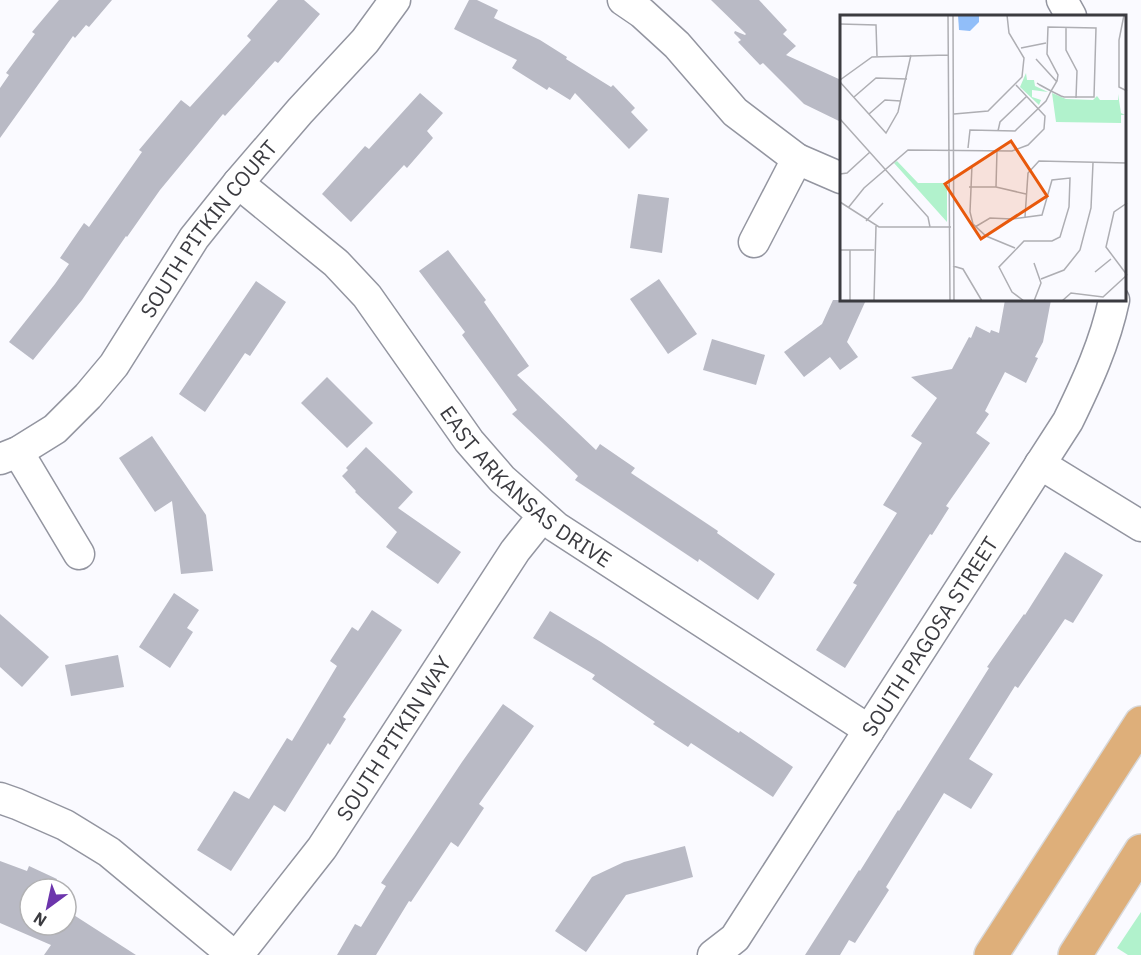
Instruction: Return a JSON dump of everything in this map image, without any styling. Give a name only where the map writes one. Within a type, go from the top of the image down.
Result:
[{"type":"main road","points":[[991,955],[1141,723]]},
{"type":"main road","points":[[1076,955],[1141,851]]},
{"type":"street","name":"SOUTH PITKIN COURT","points":[[79,554],[9,456],[55,429],[88,396],[114,365],[194,238],[300,111],[365,41],[395,0]]},
{"type":"street","points":[[623,0],[642,13],[677,45],[735,112],[797,159],[840,178]]},
{"type":"street","points":[[1062,0],[1070,15]]},
{"type":"street","points":[[754,242],[797,159]]},
{"type":"street","name":"EAST ARKANSAS DRIVE","points":[[238,183],[336,263],[359,287],[469,441],[502,479],[543,516],[566,534],[869,730]]},
{"type":"street","name":"SOUTH PAGOSA STREET","points":[[713,955],[735,938],[1068,421],[1087,383],[1102,343],[1112,302]]},
{"type":"street","points":[[1040,464],[1141,526]]},
{"type":"street","name":"SOUTH PITKIN WAY","points":[[238,955],[322,848],[515,550],[543,516]]},
{"type":"street","points":[[0,798],[65,825],[109,852],[232,955]]},
{"type":"green space","points":[[1141,912],[1141,955],[1128,955],[1117,948]]},
{"type":"building","points":[[59,0],[112,0],[89,27],[86,25],[75,38],[73,36],[0,138],[0,88],[9,75],[6,73],[35,34],[32,32]]},
{"type":"building","points":[[278,0],[304,0],[320,14],[278,63],[275,61],[225,116],[223,114],[160,190],[82,300],[33,360],[9,342],[69,264],[60,258],[84,223],[89,227],[142,152],[139,150],[181,100],[190,107],[251,40],[247,36]]},
{"type":"building","points":[[469,0],[477,0],[498,10],[494,18],[540,40],[611,87],[613,85],[635,108],[631,112],[648,130],[629,149],[575,93],[570,100],[549,87],[547,90],[512,68],[517,60],[454,29]]},
{"type":"building","points":[[711,0],[759,0],[787,30],[783,34],[796,46],[786,55],[840,80],[840,122],[804,104],[763,63],[760,65],[738,42],[741,40],[734,33],[735,31],[746,34]]},
{"type":"building","points":[[420,93],[443,113],[427,131],[433,138],[407,168],[404,165],[351,222],[322,194],[365,146],[369,149]]},
{"type":"building","points":[[638,194],[669,198],[662,253],[630,248]]},
{"type":"building","points":[[448,250],[486,300],[484,302],[529,366],[517,375],[596,450],[600,444],[635,468],[631,473],[718,531],[717,533],[775,574],[758,600],[699,559],[698,562],[575,480],[578,476],[512,414],[517,410],[462,335],[465,332],[419,271]]},
{"type":"building","points":[[659,279],[697,334],[668,354],[630,299]]},
{"type":"building","points":[[256,281],[286,302],[250,356],[245,353],[205,412],[179,394]]},
{"type":"building","points":[[833,300],[865,302],[847,342],[858,357],[840,370],[830,357],[804,377],[784,352],[822,324]]},
{"type":"building","points":[[1005,302],[1051,302],[1043,342],[1026,383],[1005,372],[985,411],[989,414],[976,433],[990,443],[946,506],[949,508],[845,668],[816,650],[857,585],[853,583],[897,513],[883,505],[922,443],[911,436],[937,398],[911,377],[952,369],[976,326],[990,333],[991,330],[999,333]]},
{"type":"building","points":[[712,339],[765,355],[756,385],[703,370]]},
{"type":"building","points":[[327,377],[373,423],[347,448],[301,403]]},
{"type":"building","points":[[152,436],[206,515],[213,571],[181,574],[172,501],[155,512],[119,458]]},
{"type":"building","points":[[366,447],[413,492],[398,508],[461,552],[438,584],[386,547],[397,532],[355,492],[342,476],[348,470],[346,468]]},
{"type":"building","points":[[1065,552],[1103,575],[1073,623],[1065,619],[1018,688],[1015,686],[969,759],[993,774],[971,809],[944,793],[886,887],[889,890],[855,943],[849,940],[840,955],[805,955],[899,811],[989,668],[987,667],[1025,615]]},
{"type":"building","points":[[174,593],[199,610],[187,628],[193,632],[170,668],[139,647]]},
{"type":"building","points":[[372,610],[402,630],[343,717],[346,719],[330,745],[328,743],[285,812],[274,805],[231,871],[197,850],[234,791],[249,799],[287,738],[292,741],[337,666],[330,661],[352,627],[358,631]]},
{"type":"building","points":[[550,611],[793,767],[773,797],[691,743],[688,747],[653,724],[655,722],[592,679],[595,675],[533,638]]},
{"type":"building","points":[[0,614],[49,657],[22,687],[0,667]]},
{"type":"building","points":[[118,655],[124,687],[71,696],[65,665]]},
{"type":"building","points":[[503,704],[534,726],[479,804],[484,808],[458,847],[451,842],[411,902],[409,901],[376,955],[337,955],[355,924],[361,927],[386,886],[381,883]]},
{"type":"building","points":[[685,846],[693,877],[626,895],[586,952],[555,931],[592,877],[624,862]]},
{"type":"building","points":[[0,861],[27,871],[29,866],[53,877],[18,877],[18,931],[0,923]]},
{"type":"building","points":[[78,918],[136,955],[44,955],[51,945],[32,937],[78,937]]}]
